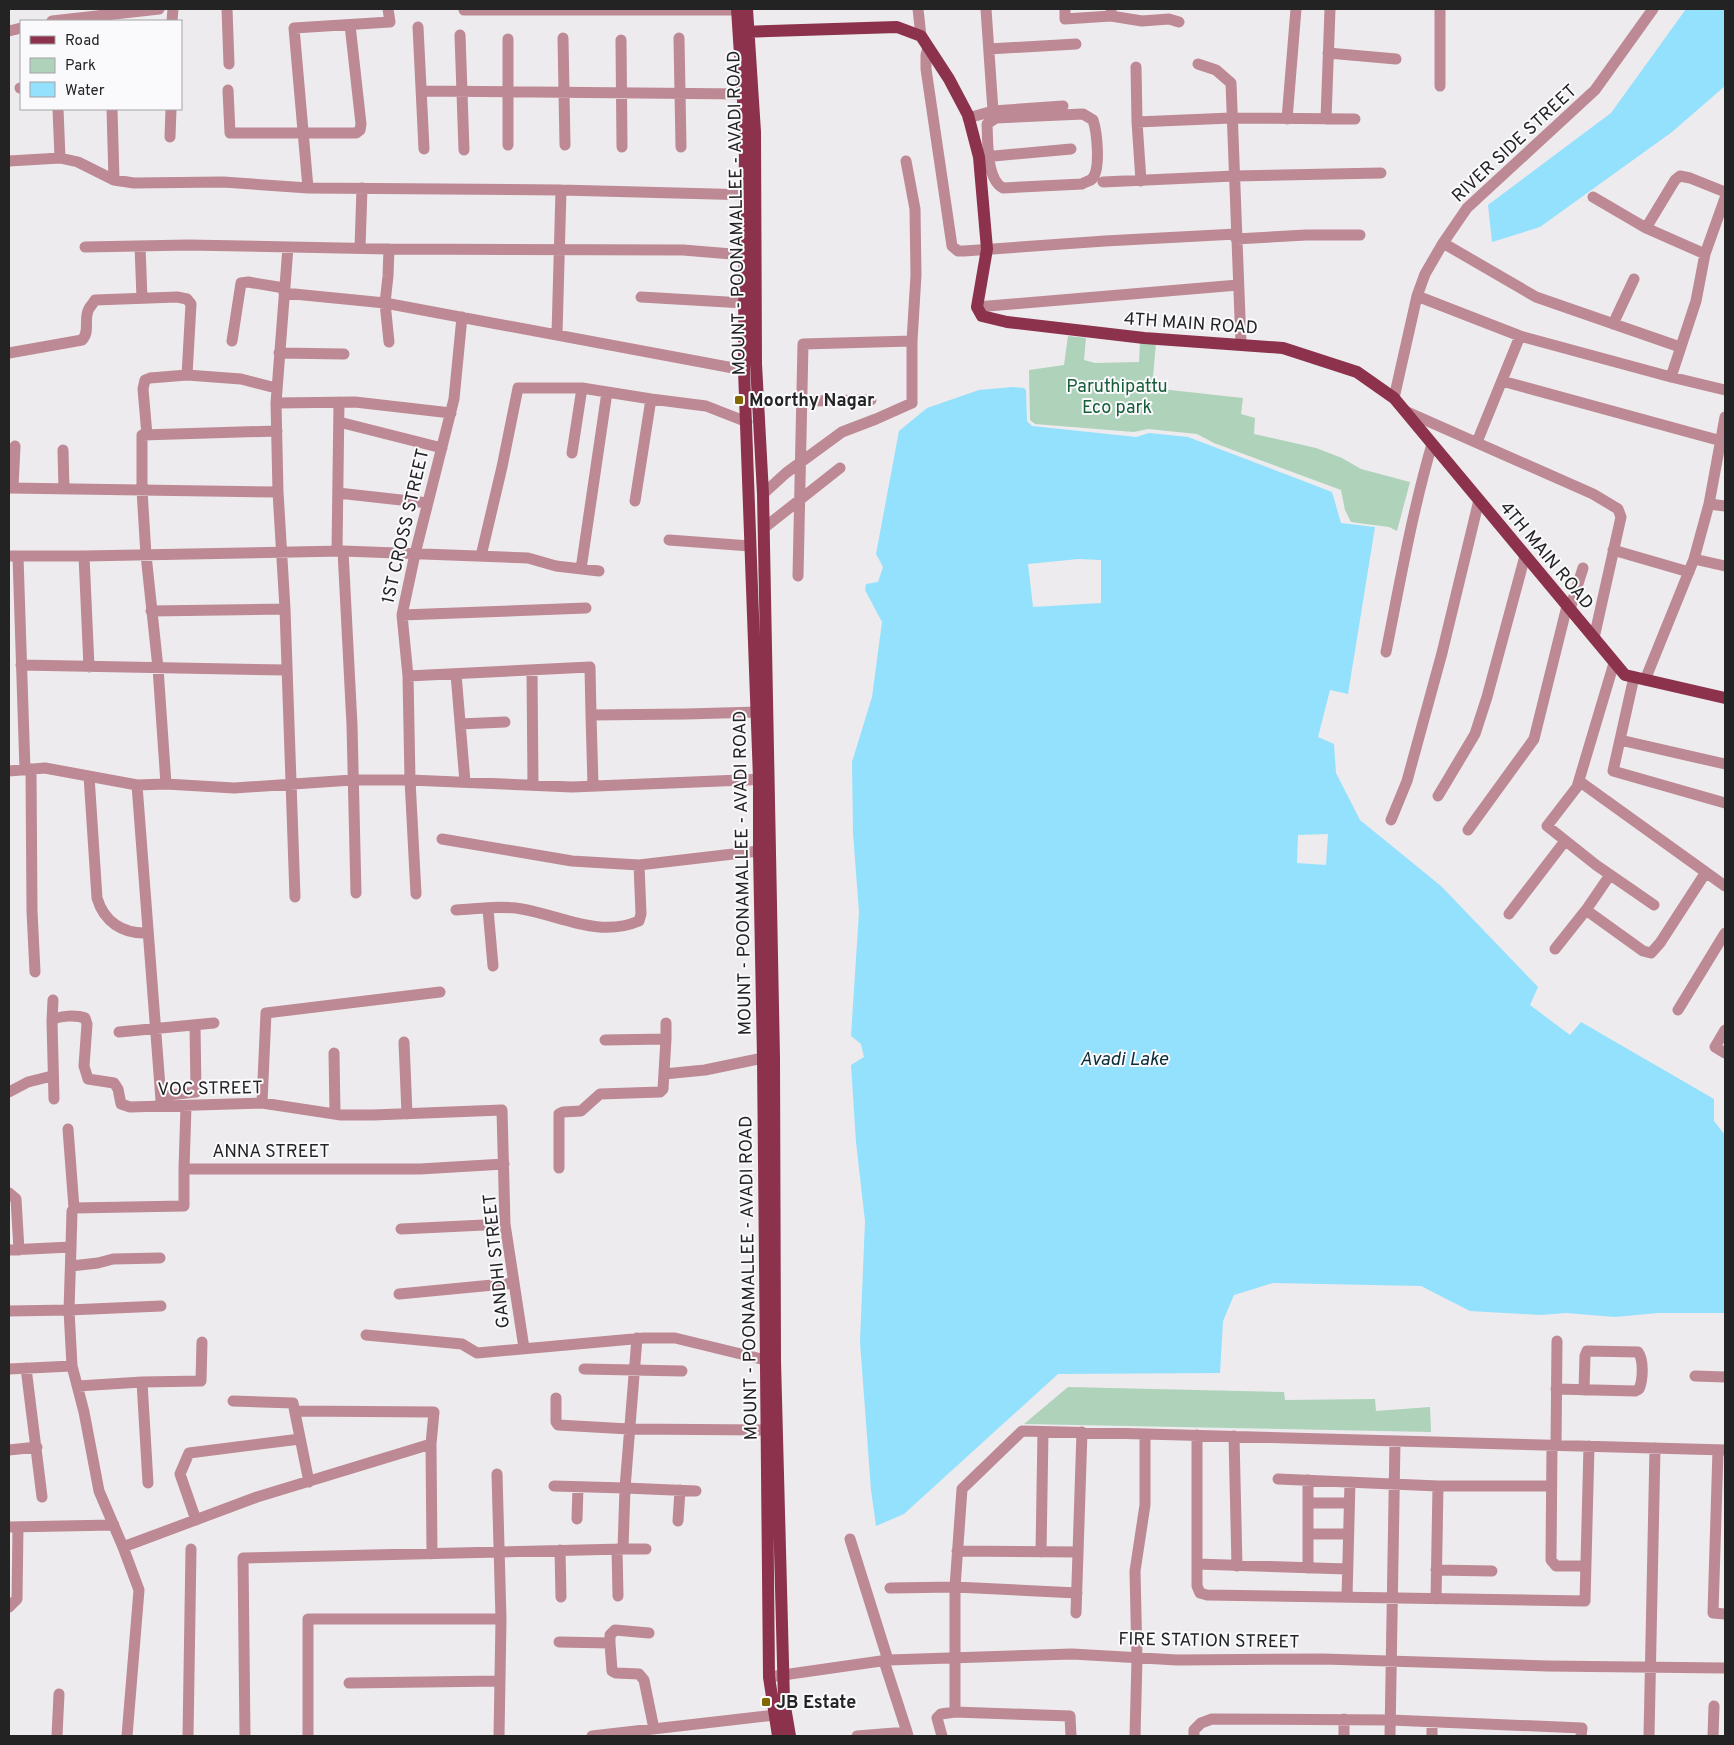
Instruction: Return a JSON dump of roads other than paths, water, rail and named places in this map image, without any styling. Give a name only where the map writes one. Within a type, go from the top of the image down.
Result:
[{"type":"main road","name":"MOUNT - POONAMALLEE - AVADI ROAD","points":[[741,9],[755,132],[744,255],[744,370],[758,712],[764,779],[758,851],[770,1362],[784,1676],[778,1736]]},
{"type":"main road","points":[[744,32],[897,27],[925,41],[949,79],[984,157],[987,249],[977,307]]},
{"type":"main road","name":"MOUNT - POONAMALLEE - AVADI ROAD","points":[[744,32],[742,94],[750,195],[764,528],[764,779],[774,1068],[770,1362],[767,1430],[769,1677],[780,1715],[790,1736]]},
{"type":"main road","name":"4TH MAIN ROAD","points":[[977,307],[982,316],[992,320],[1144,338],[1283,348],[1357,372],[1394,398],[1625,676],[1725,698]]},
{"type":"street","points":[[72,20],[108,18],[159,9]]},
{"type":"street","points":[[227,9],[229,64]]},
{"type":"street","points":[[308,188],[294,28],[390,22],[388,9]]},
{"type":"street","points":[[464,10],[741,9]]},
{"type":"street","points":[[918,9],[925,41],[926,69],[952,246],[958,250],[964,252],[1105,241],[1236,236],[1360,235]]},
{"type":"street","points":[[986,9],[993,111]]},
{"type":"street","points":[[1065,9],[1065,19],[1111,13],[1142,22],[1168,19],[1180,22]]},
{"type":"street","points":[[1287,118],[1296,9]]},
{"type":"street","points":[[1326,119],[1330,9]]},
{"type":"street","points":[[1440,9],[1440,86]]},
{"type":"street","name":"RIVER SIDE STREET","points":[[1394,398],[1417,296],[1425,274],[1443,243],[1467,208],[1595,90],[1652,9]]},
{"type":"street","points":[[228,90],[230,133],[303,132],[351,134],[360,130],[361,124],[350,25]]},
{"type":"street","points":[[418,27],[424,148]]},
{"type":"street","points":[[460,35],[464,150]]},
{"type":"street","points":[[564,38],[566,146]]},
{"type":"street","points":[[679,38],[681,147]]},
{"type":"street","points":[[508,39],[508,145]]},
{"type":"street","points":[[621,40],[622,147]]},
{"type":"street","points":[[989,49],[1076,44]]},
{"type":"street","points":[[1328,53],[1396,58]]},
{"type":"street","points":[[1198,64],[1216,70],[1231,83],[1241,344]]},
{"type":"street","points":[[1136,67],[1141,181]]},
{"type":"street","points":[[422,91],[742,94]]},
{"type":"street","points":[[968,118],[993,111],[1063,106]]},
{"type":"street","points":[[58,110],[60,158]]},
{"type":"street","points":[[112,110],[114,180]]},
{"type":"street","points":[[170,137],[171,110]]},
{"type":"street","points":[[1083,114],[1093,120],[1096,130],[1097,171],[1092,180],[1082,184],[1003,188],[992,178],[984,157],[986,124],[996,118],[1083,114]]},
{"type":"street","points":[[1137,122],[1231,118],[1355,119]]},
{"type":"street","points":[[984,157],[1071,149]]},
{"type":"street","points":[[9,161],[60,158],[78,162],[114,180],[134,183],[223,182],[308,188],[561,190],[750,195]]},
{"type":"street","points":[[763,494],[786,473],[842,432],[912,403],[912,341],[916,275],[915,209],[906,161]]},
{"type":"street","points":[[1103,182],[1234,176],[1381,173]]},
{"type":"street","points":[[1646,228],[1675,180],[1680,176],[1725,192]]},
{"type":"street","points":[[360,248],[362,188]]},
{"type":"street","points":[[557,334],[561,190]]},
{"type":"street","points":[[1593,197],[1646,228],[1705,254]]},
{"type":"street","points":[[1671,377],[1696,301],[1705,254],[1725,198]]},
{"type":"street","points":[[1443,243],[1536,297],[1680,347]]},
{"type":"street","points":[[85,247],[188,245],[389,249],[683,250],[744,255]]},
{"type":"street","points":[[140,246],[142,298]]},
{"type":"street","points":[[288,247],[276,403],[295,897]]},
{"type":"street","points":[[389,249],[385,303],[389,342]]},
{"type":"street","points":[[1613,324],[1634,279]]},
{"type":"street","points":[[232,341],[241,283],[244,282],[284,291],[385,303],[744,370]]},
{"type":"street","points":[[977,307],[1238,285]]},
{"type":"street","points":[[1417,296],[1520,336],[1725,390]]},
{"type":"street","points":[[9,353],[82,340],[87,333],[87,315],[96,300],[178,297],[188,299],[191,304],[187,375]]},
{"type":"street","points":[[641,297],[744,303]]},
{"type":"street","name":"1ST CROSS STREET","points":[[416,894],[410,780],[408,676],[402,615],[415,554],[454,399],[462,317]]},
{"type":"street","points":[[1477,442],[1520,336]]},
{"type":"street","points":[[798,576],[803,344],[912,341]]},
{"type":"street","points":[[279,353],[344,354]]},
{"type":"street","points":[[147,435],[143,389],[145,380],[150,378],[187,375],[241,379],[276,388]]},
{"type":"street","points":[[1502,381],[1723,441]]},
{"type":"street","points":[[481,556],[502,468],[518,388],[582,388],[706,406],[747,422]]},
{"type":"street","points":[[572,454],[582,388]]},
{"type":"street","points":[[581,569],[607,392]]},
{"type":"street","points":[[635,501],[651,399]]},
{"type":"street","points":[[802,401],[871,400]]},
{"type":"street","points":[[339,402],[338,492],[340,551],[352,725],[356,893]]},
{"type":"street","points":[[276,403],[355,402],[451,413]]},
{"type":"street","points":[[1405,411],[1593,494],[1618,509],[1621,517],[1594,638]]},
{"type":"street","points":[[1725,417],[1723,441],[1694,559],[1639,679],[1620,740],[1613,771],[1725,803]]},
{"type":"street","points":[[338,422],[442,448]]},
{"type":"street","points":[[166,784],[158,668],[146,555],[142,490],[142,435],[277,431]]},
{"type":"street","points":[[1386,652],[1405,548],[1417,495],[1432,444]]},
{"type":"street","points":[[15,446],[11,488],[278,492]]},
{"type":"street","points":[[63,450],[64,488]]},
{"type":"street","points":[[764,528],[840,468]]},
{"type":"street","points":[[338,492],[428,503]]},
{"type":"street","points":[[1391,820],[1407,781],[1442,652],[1479,500]]},
{"type":"street","points":[[1709,504],[1725,506]]},
{"type":"street","points":[[669,540],[750,546]]},
{"type":"street","points":[[1613,550],[1689,572]]},
{"type":"street","points":[[35,972],[28,769],[21,665],[14,606],[13,556],[340,551],[528,558],[556,566],[599,571]]},
{"type":"street","points":[[84,556],[89,667]]},
{"type":"street","points":[[1438,796],[1475,734],[1526,556]]},
{"type":"street","points":[[1694,559],[1725,566]]},
{"type":"street","points":[[1468,830],[1534,739],[1568,608],[1583,568]]},
{"type":"street","points":[[402,615],[586,608]]},
{"type":"street","points":[[151,611],[285,609]]},
{"type":"street","points":[[1614,663],[1577,787],[1547,826],[1610,875],[1654,905]]},
{"type":"street","points":[[21,665],[287,670]]},
{"type":"street","points":[[408,676],[590,666],[593,785]]},
{"type":"street","points":[[532,670],[533,785]]},
{"type":"street","points":[[456,674],[465,782]]},
{"type":"street","points":[[591,715],[758,712]]},
{"type":"street","points":[[460,724],[505,722]]},
{"type":"street","points":[[1620,740],[1725,764]]},
{"type":"street","points":[[9,771],[45,768],[137,785],[166,784],[234,788],[352,780],[410,780],[572,787],[764,779]]},
{"type":"street","points":[[89,776],[99,905],[112,922],[126,931],[147,933]]},
{"type":"street","points":[[1579,781],[1725,886]]},
{"type":"street","points":[[137,785],[160,1103]]},
{"type":"street","points":[[442,839],[572,861],[639,864],[758,851]]},
{"type":"street","points":[[1509,914],[1565,841]]},
{"type":"street","points":[[456,910],[521,908],[566,921],[601,928],[628,926],[639,921],[641,914],[639,864]]},
{"type":"street","points":[[1586,910],[1643,951],[1651,953],[1660,944],[1706,872]]},
{"type":"street","points":[[1555,948],[1586,910],[1610,875]]},
{"type":"street","points":[[488,908],[493,966]]},
{"type":"street","points":[[1678,1010],[1725,934]]},
{"type":"street","points":[[262,1104],[266,1013],[440,992]]},
{"type":"street","points":[[53,1000],[52,1076],[54,1099]]},
{"type":"street","name":"VOC STREET","points":[[52,1021],[55,1018],[80,1016],[85,1018],[87,1024],[84,1066],[88,1079],[114,1083],[118,1088],[121,1104],[130,1107],[160,1103],[186,1106],[262,1104],[335,1114],[373,1116],[502,1110]]},
{"type":"street","points":[[119,1032],[214,1023]]},
{"type":"street","points":[[559,1168],[560,1114],[563,1112],[581,1112],[600,1094],[660,1092],[663,1089],[666,1024]]},
{"type":"street","points":[[160,1103],[169,1095],[196,1092],[195,1025]]},
{"type":"street","points":[[1725,1030],[1715,1047],[1725,1053]]},
{"type":"street","points":[[605,1040],[666,1039]]},
{"type":"street","points":[[404,1042],[407,1114]]},
{"type":"street","points":[[334,1053],[335,1114]]},
{"type":"street","points":[[664,1074],[705,1070],[763,1058]]},
{"type":"street","points":[[9,1092],[28,1082],[52,1076]]},
{"type":"street","points":[[74,1208],[184,1206],[186,1106]]},
{"type":"street","name":"GANDHI STREET","points":[[502,1110],[505,1224],[524,1348]]},
{"type":"street","points":[[68,1129],[74,1208],[72,1211],[69,1310],[72,1366],[78,1386],[99,1491],[139,1590],[126,1736]]},
{"type":"street","name":"ANNA STREET","points":[[184,1169],[420,1169],[504,1164]]},
{"type":"street","points":[[9,1193],[16,1200],[14,1250],[71,1247]]},
{"type":"street","points":[[401,1230],[505,1224]]},
{"type":"street","points":[[70,1266],[98,1263],[113,1259],[160,1258]]},
{"type":"street","points":[[398,1294],[514,1284]]},
{"type":"street","points":[[9,1311],[161,1306]]},
{"type":"street","points":[[366,1334],[462,1344],[477,1353],[636,1338],[675,1338],[770,1362]]},
{"type":"street","points":[[618,1596],[636,1338]]},
{"type":"street","points":[[1556,1341],[1556,1389],[1551,1486],[1551,1560],[1556,1566],[1586,1566]]},
{"type":"street","points":[[78,1386],[201,1381],[202,1342]]},
{"type":"street","points":[[1556,1389],[1584,1390],[1635,1391],[1639,1389],[1641,1384],[1641,1355],[1638,1352],[1587,1351],[1585,1356],[1584,1390]]},
{"type":"street","points":[[9,1369],[72,1366]]},
{"type":"street","points":[[26,1368],[42,1497]]},
{"type":"street","points":[[584,1369],[682,1371]]},
{"type":"street","points":[[1695,1376],[1725,1377]]},
{"type":"street","points":[[142,1382],[148,1484]]},
{"type":"street","points":[[556,1398],[556,1422],[558,1425],[629,1429],[767,1430]]},
{"type":"street","points":[[232,1401],[293,1403],[309,1482]]},
{"type":"street","points":[[294,1411],[434,1412],[431,1444],[432,1554]]},
{"type":"street","points":[[955,1712],[955,1587],[962,1489],[1022,1431],[1722,1450],[1720,1572],[1713,1613],[1725,1614]]},
{"type":"street","points":[[1041,1552],[1043,1432]]},
{"type":"street","points":[[1076,1612],[1082,1432]]},
{"type":"street","points":[[1136,1736],[1135,1570],[1145,1504],[1145,1434]]},
{"type":"street","points":[[1197,1435],[1197,1586],[1200,1593],[1207,1595],[1585,1601],[1589,1446]]},
{"type":"street","points":[[1234,1436],[1238,1566]]},
{"type":"street","points":[[196,1520],[180,1474],[188,1453],[300,1439]]},
{"type":"street","points":[[1390,1736],[1395,1441]]},
{"type":"street","points":[[123,1547],[256,1497],[431,1444]]},
{"type":"street","points":[[9,1450],[37,1447]]},
{"type":"street","points":[[1649,1736],[1655,1448]]},
{"type":"street","points":[[497,1474],[501,1619],[499,1736]]},
{"type":"street","points":[[1278,1478],[1438,1486],[1551,1486]]},
{"type":"street","points":[[1308,1480],[1308,1568]]},
{"type":"street","points":[[1347,1597],[1350,1482]]},
{"type":"street","points":[[554,1486],[696,1491]]},
{"type":"street","points":[[1436,1599],[1438,1486]]},
{"type":"street","points":[[577,1519],[578,1487]]},
{"type":"street","points":[[678,1521],[680,1490]]},
{"type":"street","points":[[1308,1503],[1349,1503]]},
{"type":"street","points":[[9,1608],[17,1599],[13,1527],[114,1525]]},
{"type":"street","points":[[1308,1534],[1348,1534]]},
{"type":"street","points":[[850,1539],[908,1734],[858,1736]]},
{"type":"street","points":[[188,1736],[191,1549]]},
{"type":"street","points":[[245,1736],[243,1558],[646,1549]]},
{"type":"street","points":[[560,1550],[561,1597]]},
{"type":"street","points":[[957,1552],[1078,1552]]},
{"type":"street","points":[[1197,1564],[1347,1569]]},
{"type":"street","points":[[1436,1570],[1492,1571]]},
{"type":"street","points":[[890,1588],[955,1587],[1077,1593]]},
{"type":"street","points":[[308,1736],[308,1619],[501,1619]]},
{"type":"street","points":[[649,1633],[615,1630],[611,1633],[610,1644],[612,1671],[616,1673],[639,1674],[644,1680],[654,1729]]},
{"type":"street","points":[[559,1642],[610,1644]]},
{"type":"street","name":"FIRE STATION STREET","points":[[769,1677],[886,1660],[1072,1654],[1137,1659],[1323,1659],[1725,1668]]},
{"type":"street","points":[[349,1683],[500,1681]]},
{"type":"street","points":[[57,1736],[59,1694]]},
{"type":"street","points":[[1713,1736],[1719,1724],[1714,1706]]},
{"type":"street","points":[[942,1736],[937,1718],[941,1714],[955,1712],[1070,1716],[1071,1736]]},
{"type":"street","points":[[592,1736],[780,1715]]},
{"type":"street","points":[[1194,1736],[1194,1730],[1201,1723],[1212,1719],[1391,1720],[1582,1728],[1582,1736]]},
{"type":"street","points":[[1344,1719],[1344,1736]]},
{"type":"street","points":[[1432,1722],[1432,1736]]},
{"type":"water","points":[[1686,9],[1725,9],[1725,86],[1672,132],[1540,227],[1492,242],[1488,205],[1611,113]]},
{"type":"water","name":"Avadi Lake","points":[[1024,388],[1026,390],[1027,421],[1032,426],[1136,437],[1149,433],[1188,437],[1332,492],[1341,523],[1375,527],[1348,694],[1330,690],[1318,737],[1334,744],[1336,773],[1360,820],[1441,886],[1538,987],[1530,1005],[1570,1035],[1581,1022],[1714,1099],[1714,1121],[1725,1135],[1725,1313],[1658,1313],[1615,1317],[1566,1313],[1541,1315],[1470,1311],[1421,1286],[1273,1283],[1234,1295],[1223,1321],[1220,1373],[1058,1374],[904,1514],[876,1526],[871,1490],[860,1342],[865,1221],[856,1142],[851,1065],[864,1057],[861,1044],[851,1036],[859,912],[853,833],[852,762],[872,697],[882,622],[865,590],[866,584],[878,582],[883,567],[876,554],[899,431],[927,408],[979,390]],"holes":[[[1078,559],[1101,560],[1101,603],[1033,607],[1028,564]],[[1328,834],[1326,865],[1297,863],[1298,835]]]},
{"type":"place","name":"Moorthy Nagar","points":[[739,400]]},
{"type":"place","name":"JB Estate","points":[[766,1702]]},
{"type":"park label","name":"Paruthipattu Eco park","points":[[1117,396]]}]
